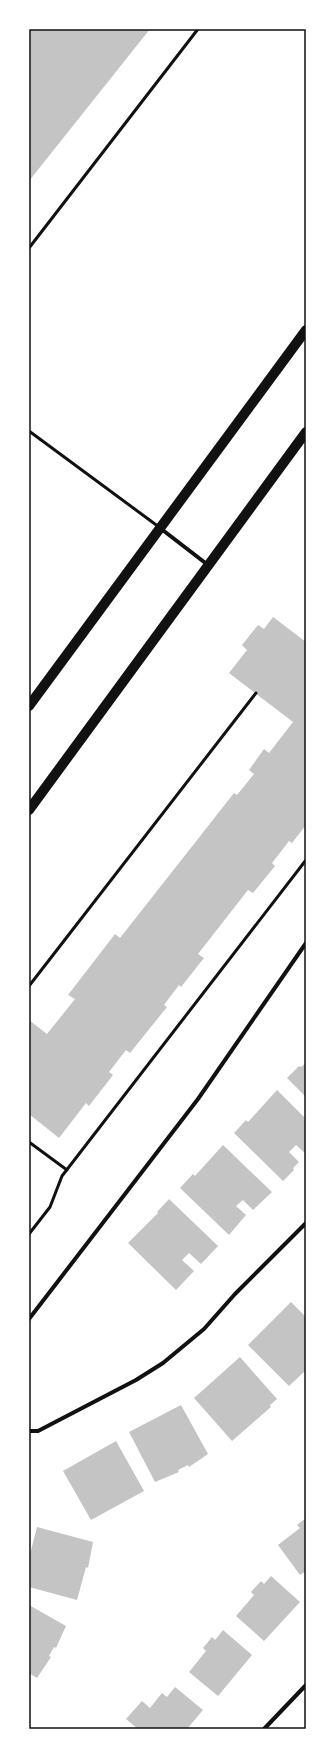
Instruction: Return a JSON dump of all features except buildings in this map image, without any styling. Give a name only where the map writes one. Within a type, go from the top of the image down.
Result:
[{"type":"main road","points":[[29,706],[306,330]]},
{"type":"main road","points":[[29,810],[306,432]]},
{"type":"street","points":[[160,528],[208,565]]},
{"type":"street","points":[[29,1319],[198,1099],[306,943]]},
{"type":"street","points":[[29,1431],[38,1431],[136,1380],[163,1363],[204,1329],[235,1294],[306,1223]]},
{"type":"street","points":[[264,1729],[306,1685]]},
{"type":"lane","points":[[29,248],[198,29]]},
{"type":"lane","points":[[29,431],[160,528]]},
{"type":"lane","points":[[29,986],[256,694]]},
{"type":"lane","points":[[29,1234],[50,1208],[62,1176],[306,860]]},
{"type":"lane","points":[[29,1142],[67,1170]]}]
